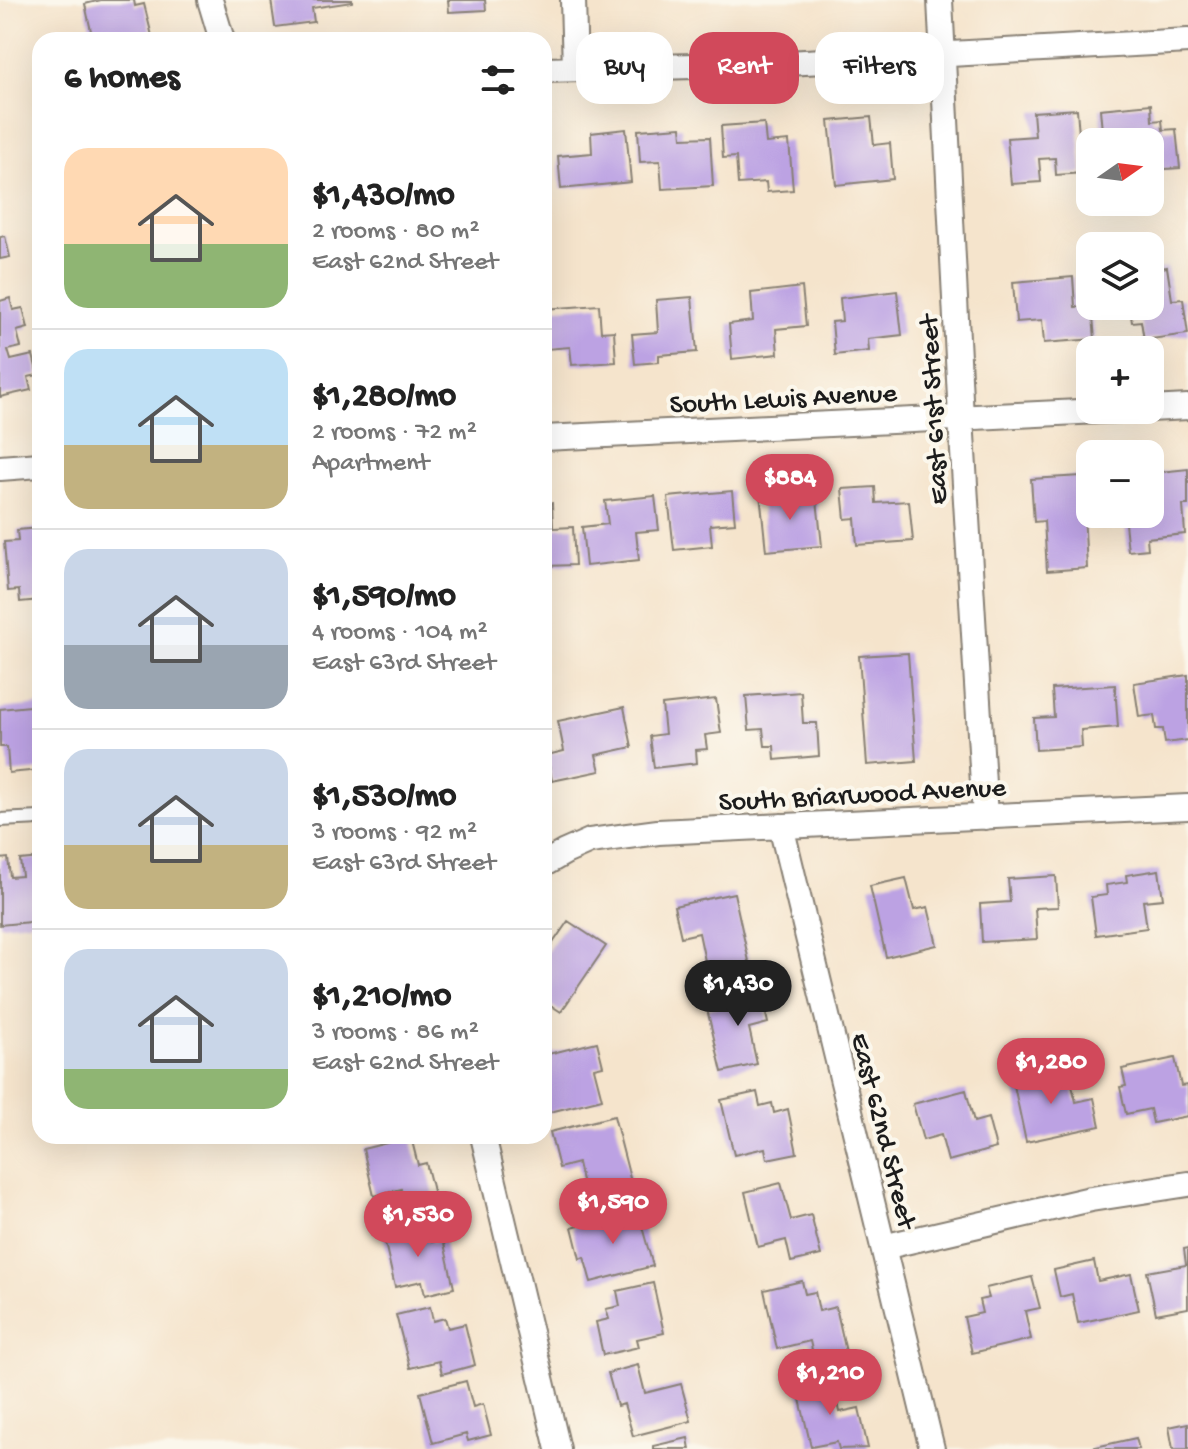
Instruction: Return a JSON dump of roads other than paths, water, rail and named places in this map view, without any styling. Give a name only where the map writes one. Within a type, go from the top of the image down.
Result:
[{"type":"street","points":[[210,0],[220,32]]},
{"type":"street","points":[[573,0],[575,69]]},
{"type":"street","name":"East 61st Street","points":[[940,0],[942,32]]},
{"type":"street","points":[[944,54],[1188,41]]},
{"type":"street","points":[[552,70],[815,61]]},
{"type":"street","name":"East 61st Street","points":[[944,74],[985,817]]},
{"type":"street","points":[[1164,408],[1188,407]]},
{"type":"street","name":"South Lewis Avenue","points":[[552,438],[1076,412]]},
{"type":"street","points":[[0,468],[32,466]]},
{"type":"street","name":"South Briarwood Avenue","points":[[552,859],[590,841],[658,832],[1188,807]]},
{"type":"street","name":"East 62nd Street","points":[[781,826],[932,1449]]},
{"type":"street","points":[[485,1144],[558,1449]]},
{"type":"street","points":[[883,1247],[1091,1199],[1188,1184]]},
{"type":"lane","points":[[0,820],[32,818]]}]
